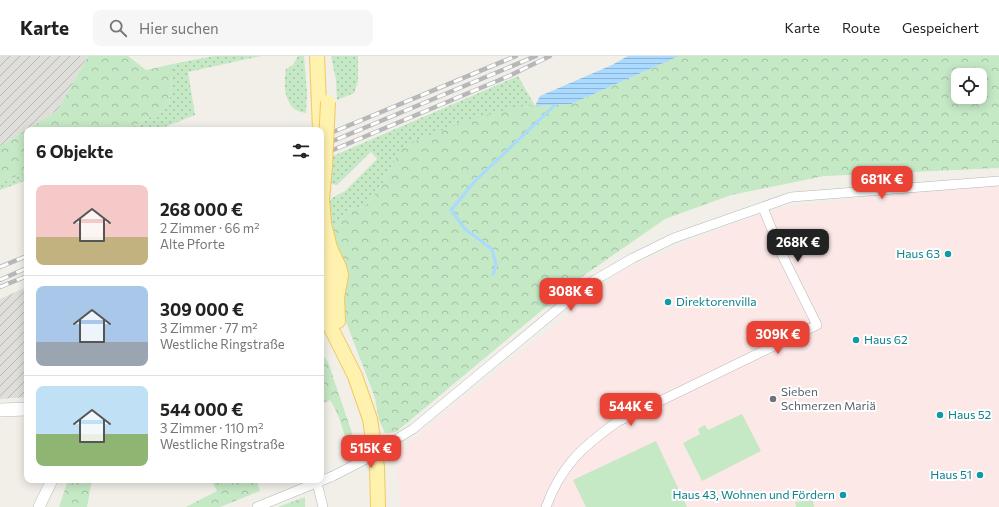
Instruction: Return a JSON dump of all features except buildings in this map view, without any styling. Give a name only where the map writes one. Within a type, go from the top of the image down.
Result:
[{"type":"main road","points":[[317,56],[324,104],[320,127]]},
{"type":"main road","points":[[324,176],[325,56]]},
{"type":"main road","points":[[324,215],[327,238],[341,275],[336,297],[336,312],[347,360]]},
{"type":"main road","points":[[324,263],[327,266],[330,275],[329,284],[324,292]]},
{"type":"main road","points":[[324,304],[326,323],[355,376],[370,419],[377,467],[378,507]]},
{"type":"main road","points":[[0,410],[24,409]]},
{"type":"street","points":[[324,480],[368,458],[413,429],[588,284],[633,258],[674,238],[791,197],[999,181]]},
{"type":"street","points":[[546,507],[551,494],[568,465],[588,443],[617,422],[816,325],[784,259],[763,208]]},
{"type":"street","points":[[39,507],[51,483]]},
{"type":"street","points":[[257,507],[317,484],[322,507]]},
{"type":"shaded area","points":[[0,56],[88,56],[58,110],[31,127],[24,127],[24,131],[0,146]]},
{"type":"shaded area","points":[[999,186],[999,507],[400,507],[396,455],[422,432],[625,269],[740,221],[786,207],[966,187]]},
{"type":"shaded area","points":[[24,288],[24,397],[0,399],[0,299]]},
{"type":"green space","points":[[88,56],[128,56],[146,70],[173,64],[169,106],[132,127],[31,127],[58,110]]},
{"type":"green space","points":[[214,56],[261,56],[188,72],[195,115],[165,127],[132,127],[169,106],[173,64]]},
{"type":"green space","points":[[298,56],[304,56],[307,94],[306,113],[293,108],[289,103],[285,90],[286,69],[293,65]]},
{"type":"green space","points":[[331,56],[358,56],[358,81],[354,93],[337,100],[336,80]]},
{"type":"green space","points":[[679,56],[999,56],[999,168],[824,176],[731,195],[665,219],[583,276],[396,432],[385,433],[379,420],[375,398],[343,314],[342,301],[348,281],[347,269],[332,232],[348,209],[365,207],[381,186],[393,163],[405,145],[468,120],[516,107],[571,104]]},
{"type":"green space","points":[[518,76],[535,106],[516,107],[393,163],[381,186],[365,207],[348,209],[332,232],[328,205],[332,198],[345,191],[377,159],[371,152],[337,185],[332,184],[329,178],[329,169],[333,156]]},
{"type":"green space","points":[[24,131],[24,173],[0,183],[0,146]]},
{"type":"green space","points":[[24,173],[24,181],[0,190],[0,183]]},
{"type":"green space","points":[[324,356],[328,362],[357,448],[348,453],[342,425],[330,400],[324,403]]},
{"type":"green space","points":[[742,414],[761,451],[702,481],[683,443],[700,434],[698,429],[705,425],[708,430]]},
{"type":"green space","points":[[656,441],[687,507],[586,507],[573,480]]},
{"type":"green space","points":[[67,483],[91,483],[87,507],[59,507]]},
{"type":"green space","points":[[213,483],[257,483],[260,491],[220,507],[186,507],[217,491]]},
{"type":"green space","points":[[305,497],[305,507],[278,507]]},
{"type":"green space","points":[[813,500],[814,507],[796,507],[795,502]]},
{"type":"water","points":[[628,56],[679,56],[571,104],[535,106],[540,96],[612,65]]},
{"type":"waterway","points":[[493,274],[496,265],[492,249],[465,229],[451,210],[475,181],[555,105]]},
{"type":"railway","points":[[324,136],[516,56]]},
{"type":"railway","points":[[324,145],[536,56]]},
{"type":"railway","points":[[324,154],[509,76],[550,56]]},
{"type":"railway","points":[[0,267],[24,257]]},
{"type":"railway","points":[[0,280],[24,269]]},
{"type":"railway","points":[[0,287],[24,277]]},
{"type":"place","name":"Haus 63","points":[[948,254]]},
{"type":"place","name":"Direktorenvilla","points":[[668,302]]},
{"type":"place","name":"Haus 62","points":[[856,340]]},
{"type":"place","name":"Sieben Schmerzen Mariä","points":[[773,399]]},
{"type":"place","name":"Haus 52","points":[[940,415]]},
{"type":"place","name":"Haus 51","points":[[980,475]]},
{"type":"place","name":"Haus 43, Wohnen und Fördern","points":[[843,495]]}]
